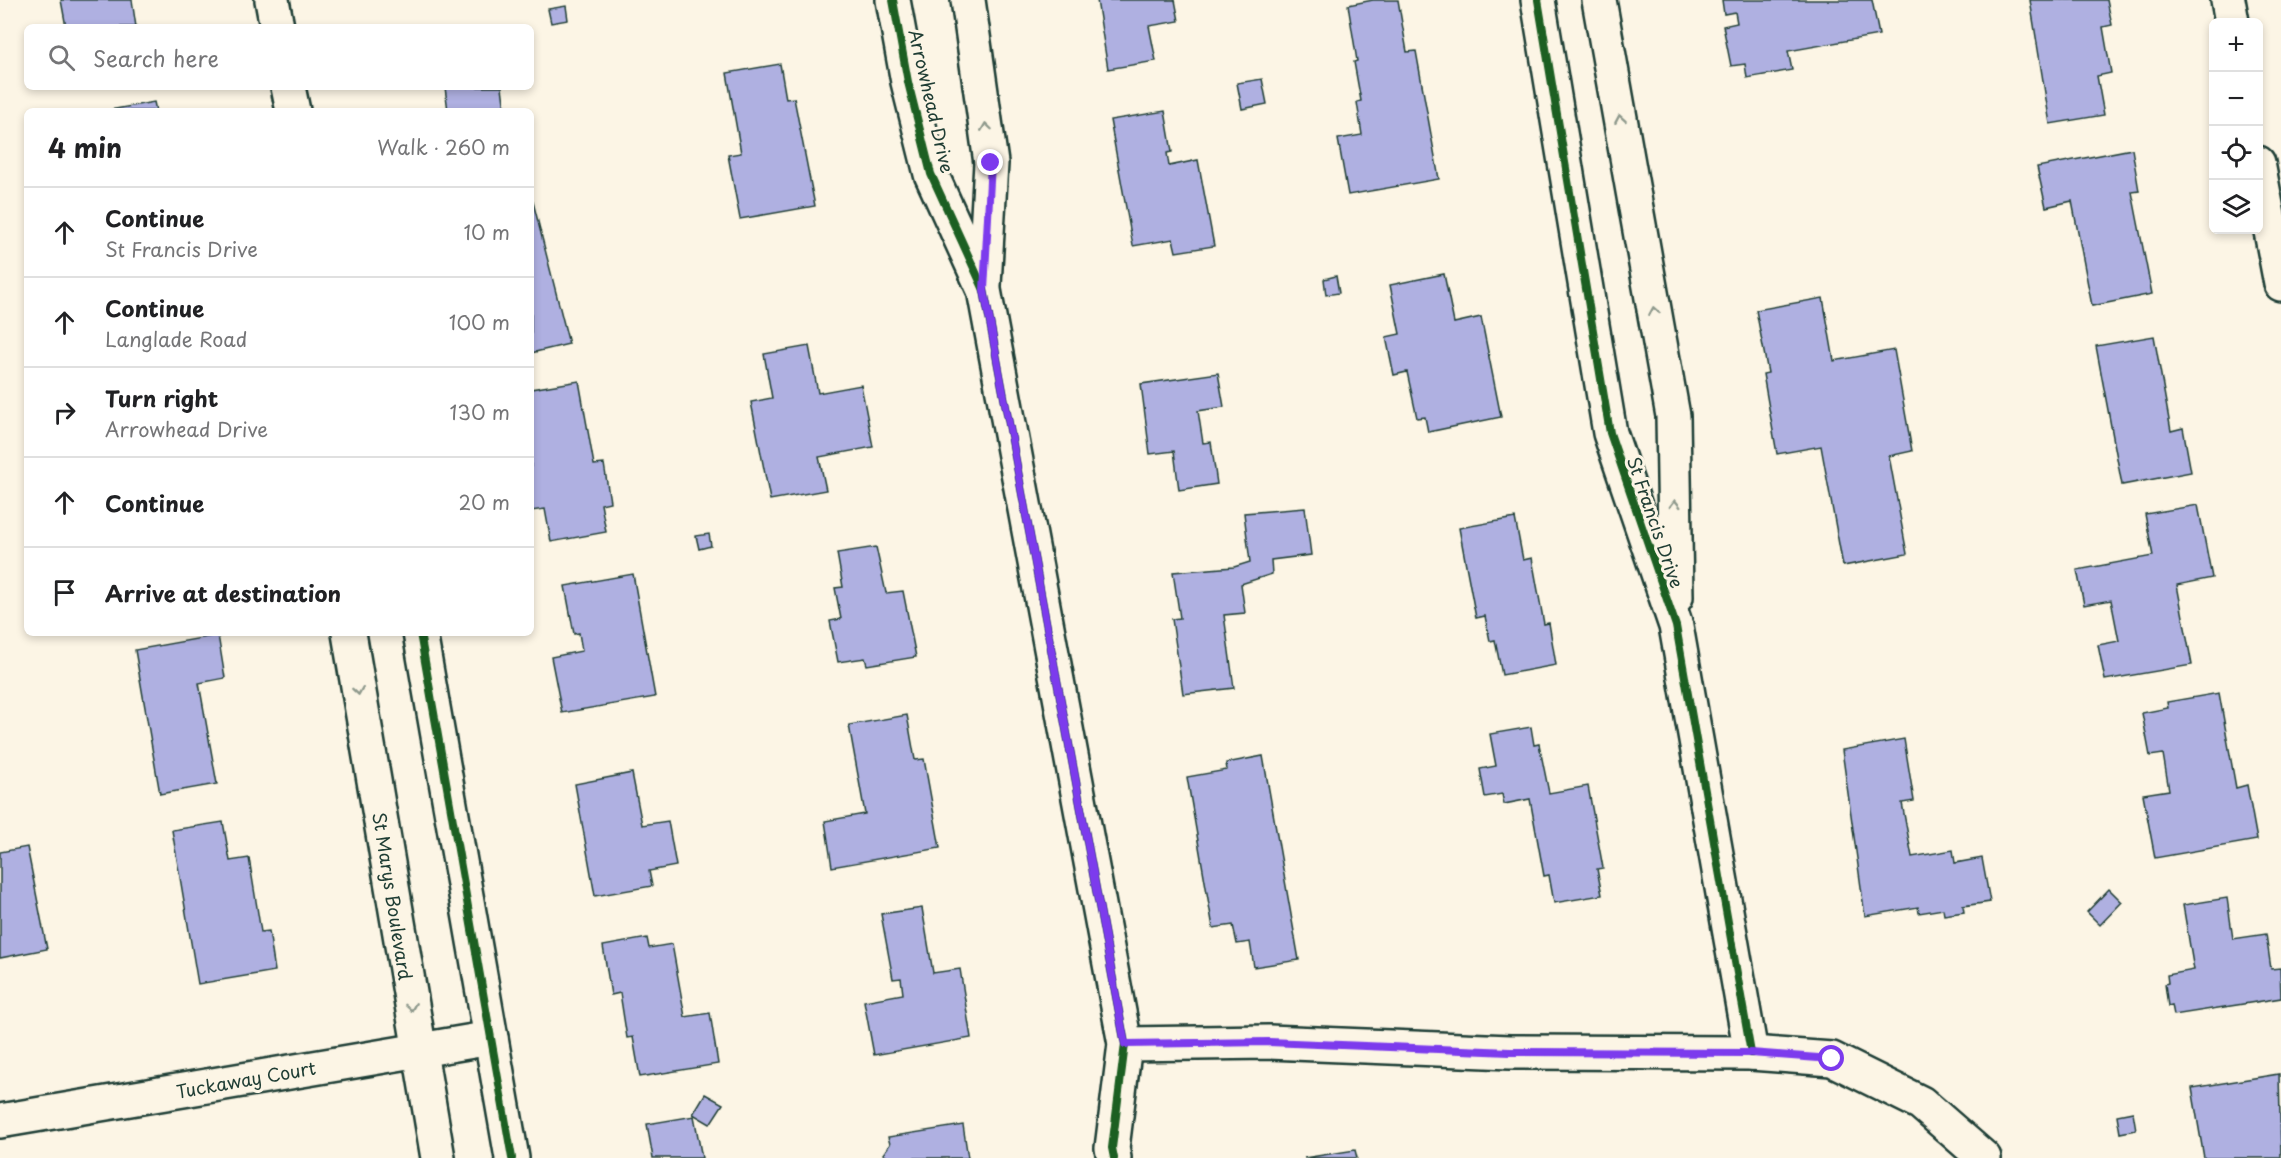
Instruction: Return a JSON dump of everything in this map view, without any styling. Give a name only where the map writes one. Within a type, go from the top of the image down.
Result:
[{"type":"street","points":[[272,0],[276,24]]},
{"type":"street","name":"Arrowhead Drive","points":[[893,0],[908,82],[931,174],[984,290],[1125,1044],[1112,1148],[1114,1158]]},
{"type":"street","points":[[968,0],[991,163],[984,290]]},
{"type":"street","name":"St Francis Drive","points":[[1538,0],[1610,433],[1676,626],[1751,1053]]},
{"type":"street","points":[[1599,0],[1673,416],[1676,626]]},
{"type":"street","points":[[2228,0],[2231,18]]},
{"type":"street","points":[[289,90],[292,108]]},
{"type":"street","points":[[2262,180],[2281,284]]},
{"type":"street","name":"St Marys Boulevard","points":[[349,636],[438,1158]]},
{"type":"street","points":[[421,636],[512,1158]]},
{"type":"street","name":"Tuckaway Court","points":[[0,1121],[491,1038]]},
{"type":"street","points":[[1125,1044],[1269,1042],[1510,1052],[1751,1053],[1832,1059],[1922,1103],[1984,1158]]},
{"type":"building","points":[[61,0],[132,0],[136,24],[65,24]]},
{"type":"building","points":[[1097,0],[1175,0],[1179,21],[1149,26],[1156,61],[1108,69]]},
{"type":"building","points":[[1373,0],[1398,0],[1407,52],[1416,51],[1439,179],[1348,195],[1338,139],[1362,135],[1357,102],[1361,101],[1354,62],[1357,61],[1348,5]]},
{"type":"building","points":[[1722,0],[1872,0],[1879,35],[1788,51],[1792,70],[1747,78],[1745,64],[1731,66],[1723,26],[1737,23],[1735,12],[1724,14]]},
{"type":"building","points":[[2030,0],[2107,0],[2112,25],[2103,27],[2111,73],[2097,76],[2104,115],[2050,124]]},
{"type":"building","points":[[566,6],[568,20],[551,23],[548,9]]},
{"type":"building","points":[[780,64],[786,99],[794,98],[815,206],[740,219],[728,155],[741,153],[727,73]]},
{"type":"building","points":[[1262,79],[1267,104],[1242,109],[1237,83]]},
{"type":"building","points":[[445,90],[502,90],[505,108],[448,108]]},
{"type":"building","points":[[154,102],[155,108],[121,108]]},
{"type":"building","points":[[1165,111],[1172,152],[1167,153],[1169,166],[1198,160],[1214,246],[1176,252],[1173,239],[1133,246],[1110,120]]},
{"type":"building","points":[[2132,149],[2139,191],[2132,192],[2152,294],[2092,306],[2072,201],[2046,207],[2037,167]]},
{"type":"building","points":[[534,206],[569,344],[534,352]]},
{"type":"building","points":[[1444,274],[1454,323],[1481,317],[1501,417],[1428,432],[1425,417],[1417,418],[1407,372],[1394,375],[1386,337],[1400,334],[1390,285]]},
{"type":"building","points":[[1336,276],[1339,293],[1326,295],[1324,279]]},
{"type":"building","points":[[1823,298],[1834,361],[1894,350],[1912,451],[1889,456],[1907,554],[1843,566],[1821,446],[1777,454],[1763,374],[1768,373],[1756,310]]},
{"type":"building","points":[[2154,336],[2171,431],[2183,428],[2191,472],[2122,485],[2096,346]]},
{"type":"building","points":[[809,346],[818,393],[861,385],[873,447],[819,457],[826,490],[770,500],[751,402],[772,398],[764,354]]},
{"type":"building","points":[[1218,373],[1224,407],[1198,411],[1203,443],[1211,442],[1217,484],[1179,490],[1174,451],[1150,454],[1141,384]]},
{"type":"building","points":[[579,381],[594,465],[604,464],[610,502],[601,504],[606,532],[551,542],[545,509],[534,511],[534,388]]},
{"type":"building","points":[[2198,505],[2212,578],[2177,585],[2192,665],[2105,680],[2098,645],[2119,641],[2111,600],[2084,605],[2077,570],[2153,556],[2145,514]]},
{"type":"building","points":[[1305,508],[1311,555],[1271,560],[1272,574],[1241,584],[1245,613],[1224,615],[1234,688],[1183,694],[1172,619],[1180,618],[1173,572],[1234,567],[1250,562],[1244,513]]},
{"type":"building","points":[[1515,518],[1523,560],[1532,558],[1544,624],[1549,623],[1556,665],[1502,675],[1495,640],[1490,641],[1485,616],[1476,618],[1459,528]]},
{"type":"building","points":[[709,534],[711,546],[699,549],[696,536]]},
{"type":"building","points":[[876,547],[886,593],[903,591],[916,657],[867,665],[865,658],[838,662],[830,621],[841,619],[835,588],[843,587],[837,553]]},
{"type":"building","points":[[633,574],[655,697],[562,713],[551,657],[582,651],[579,633],[574,634],[565,586]]},
{"type":"building","points":[[218,636],[225,678],[199,683],[217,784],[160,794],[135,650]]},
{"type":"building","points":[[2219,693],[2236,788],[2247,785],[2257,840],[2155,858],[2143,794],[2169,790],[2163,754],[2150,756],[2142,713],[2168,708],[2167,702]]},
{"type":"building","points":[[907,715],[915,760],[924,759],[940,848],[832,867],[825,821],[865,814],[849,725]]},
{"type":"building","points":[[1531,727],[1534,745],[1539,744],[1549,793],[1588,786],[1603,868],[1597,869],[1602,895],[1554,903],[1549,875],[1544,876],[1530,799],[1504,804],[1502,794],[1485,797],[1480,769],[1496,766],[1490,734]]},
{"type":"building","points":[[1904,739],[1914,801],[1902,803],[1912,857],[1953,850],[1955,863],[1982,858],[1990,902],[1963,906],[1964,912],[1944,915],[1943,909],[1919,913],[1918,907],[1865,916],[1842,750]]},
{"type":"building","points":[[1263,756],[1299,960],[1254,967],[1250,942],[1237,944],[1233,925],[1213,928],[1187,777],[1227,770],[1226,763]]},
{"type":"building","points":[[632,773],[642,825],[668,821],[676,866],[649,871],[652,886],[595,896],[575,784]]},
{"type":"building","points":[[223,822],[230,861],[249,858],[261,932],[269,931],[275,971],[198,984],[172,830]]},
{"type":"building","points":[[27,847],[47,949],[0,958],[0,852]]},
{"type":"building","points":[[2109,889],[2122,902],[2100,925],[2087,912]]},
{"type":"building","points":[[2227,898],[2233,939],[2266,934],[2271,969],[2280,968],[2281,998],[2174,1015],[2172,1005],[2168,1006],[2165,984],[2168,983],[2167,975],[2194,970],[2183,905]]},
{"type":"building","points":[[922,908],[933,973],[960,969],[971,1038],[874,1055],[864,1001],[903,994],[901,978],[893,979],[881,914]]},
{"type":"building","points":[[647,938],[649,948],[672,944],[685,1017],[710,1013],[718,1064],[640,1077],[633,1037],[627,1038],[620,993],[611,995],[603,946]]},
{"type":"building","points":[[2279,1074],[2281,1158],[2204,1158],[2192,1088]]},
{"type":"building","points":[[705,1094],[723,1104],[710,1124],[693,1114]]},
{"type":"building","points":[[2133,1112],[2136,1130],[2120,1133],[2117,1115]]},
{"type":"building","points":[[694,1116],[702,1158],[653,1158],[647,1124]]},
{"type":"building","points":[[963,1125],[968,1158],[889,1158],[883,1154],[890,1144],[888,1137]]},
{"type":"building","points":[[1355,1150],[1357,1158],[1304,1158]]},
{"type":"cycle path","points":[[893,0],[908,82],[931,174],[984,290],[1125,1044],[1112,1148],[1114,1158]]},
{"type":"cycle path","points":[[1538,0],[1610,433],[1676,626],[1751,1053]]},
{"type":"cycle path","points":[[421,636],[512,1158]]},
{"type":"route","points":[[991,163],[984,290],[1125,1044],[1269,1042],[1510,1052],[1751,1053],[1832,1059]]}]
